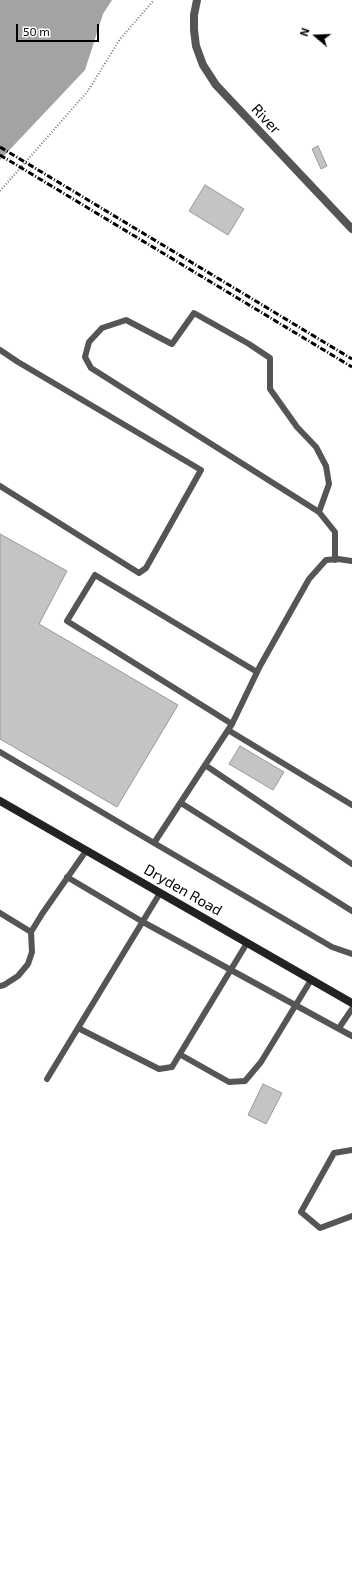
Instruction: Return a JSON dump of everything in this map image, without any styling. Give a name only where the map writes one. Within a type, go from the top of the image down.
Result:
[{"type":"main road","name":"Dryden Road","points":[[0,801],[352,1003]]},
{"type":"street","name":"River","points":[[197,0],[194,30],[196,46],[203,65],[216,85],[352,229]]},
{"type":"lane","points":[[319,512],[329,484],[326,466],[316,447],[297,427],[270,389],[270,358],[249,344],[194,313],[172,344],[126,320],[102,328],[89,342],[85,357],[91,368],[319,512],[335,532],[335,560]]},
{"type":"lane","points":[[0,350],[201,470],[146,568],[139,573],[0,486]]},
{"type":"lane","points":[[154,843],[232,724],[257,672],[309,579],[326,560],[352,562]]},
{"type":"lane","points":[[232,724],[67,621],[95,575],[257,672]]},
{"type":"lane","points":[[228,730],[352,805]]},
{"type":"lane","points":[[0,752],[332,947],[352,954]]},
{"type":"lane","points":[[205,765],[352,864]]},
{"type":"lane","points":[[180,803],[352,911]]},
{"type":"lane","points":[[0,986],[4,986],[18,976],[28,964],[32,952],[31,932],[86,851]]},
{"type":"lane","points":[[67,878],[143,922],[352,1036]]},
{"type":"lane","points":[[47,1078],[160,893]]},
{"type":"lane","points":[[0,913],[31,932]]},
{"type":"lane","points":[[78,1028],[159,1069],[172,1067],[181,1055],[247,943]]},
{"type":"lane","points":[[181,1055],[229,1082],[245,1082],[261,1062],[312,980]]},
{"type":"lane","points":[[339,1028],[352,1009]]},
{"type":"lane","points":[[352,1150],[334,1153],[301,1212],[320,1228],[352,1216]]},
{"type":"path","points":[[0,191],[88,91],[120,39],[154,0]]},
{"type":"shaded area","points":[[0,0],[112,0],[103,14],[85,70],[0,160]]},
{"type":"building","points":[[318,146],[327,166],[321,169],[312,149]]},
{"type":"building","points":[[205,185],[244,209],[228,235],[189,211]]},
{"type":"building","points":[[0,534],[67,571],[39,624],[178,705],[117,807],[0,739]]},
{"type":"building","points":[[240,746],[284,772],[273,790],[229,764]]},
{"type":"building","points":[[263,1084],[282,1093],[266,1124],[248,1115]]},
{"type":"railway","points":[[0,147],[352,359]]},
{"type":"railway","points":[[0,155],[352,367]]}]
